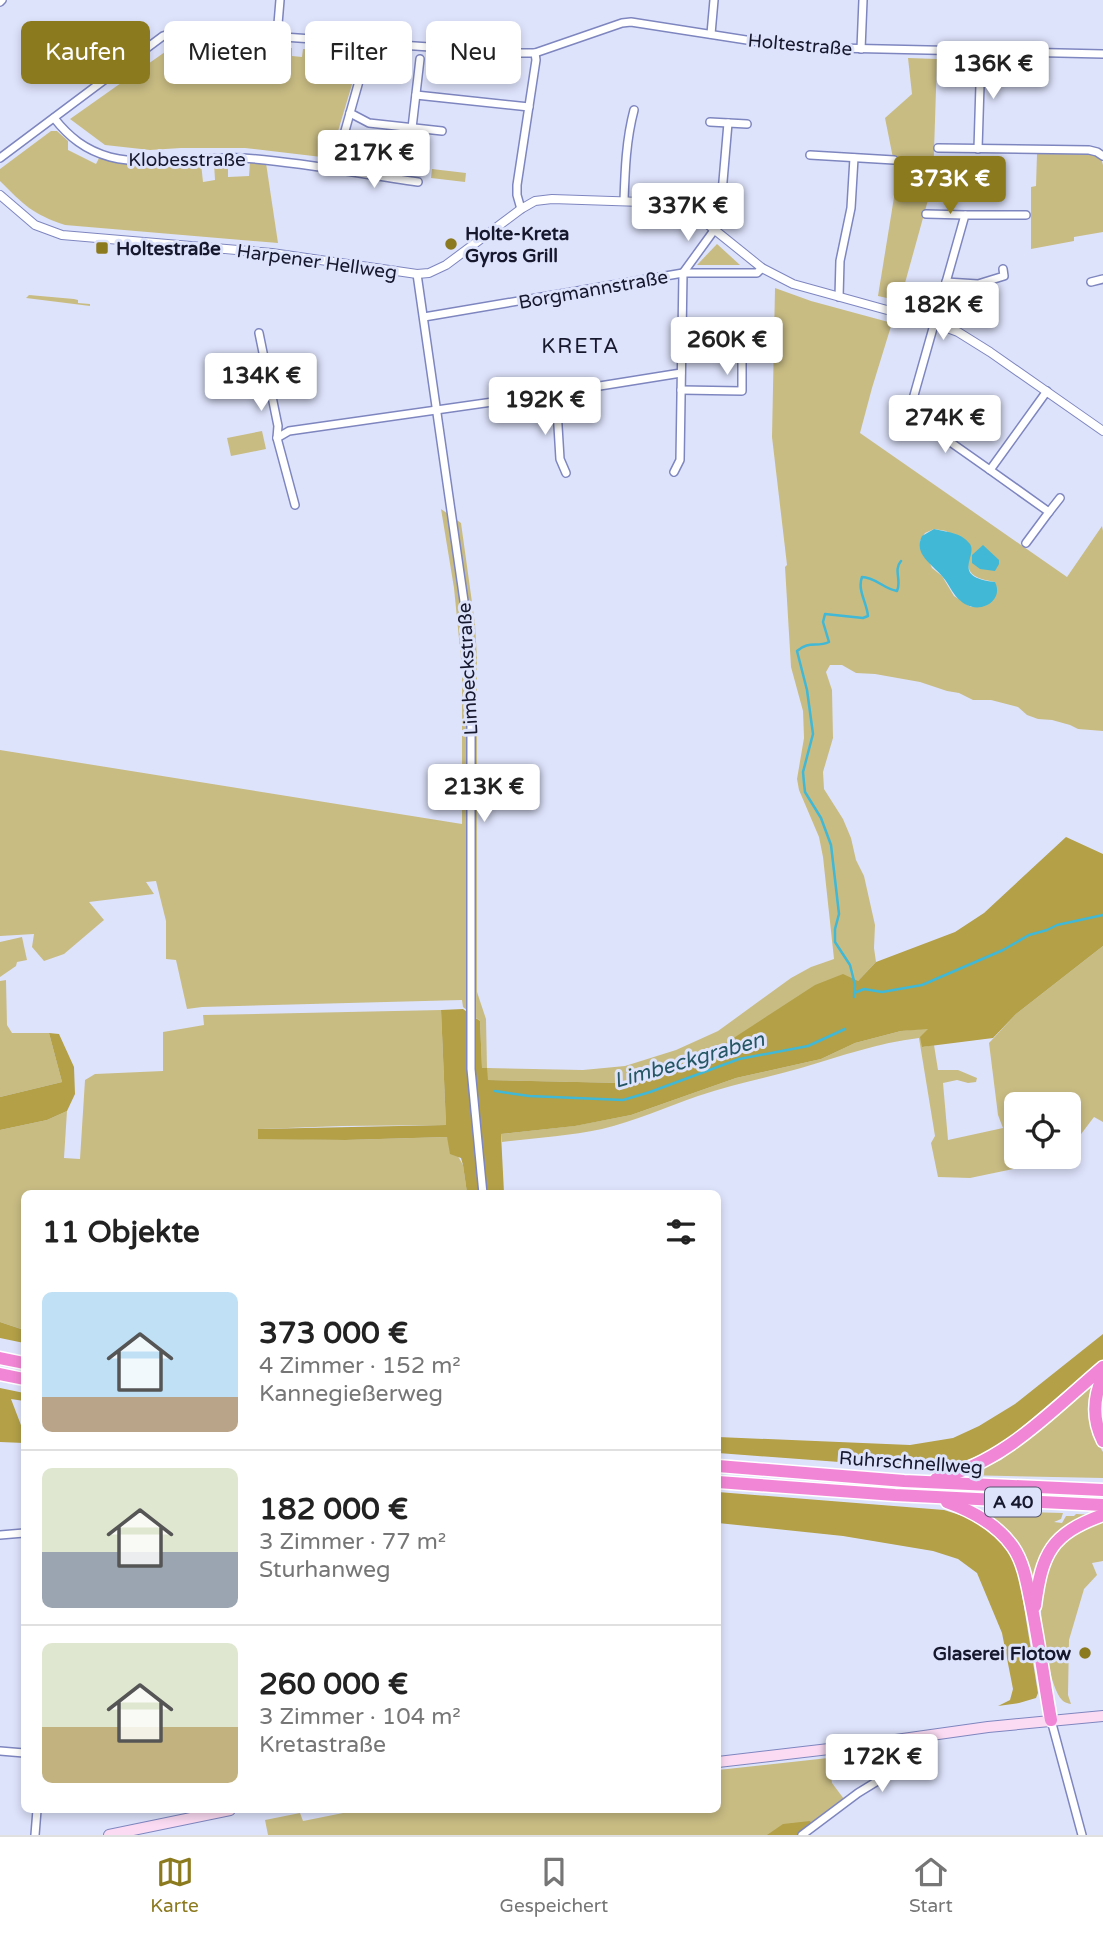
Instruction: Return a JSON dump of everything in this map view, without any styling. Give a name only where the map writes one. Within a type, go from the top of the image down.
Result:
[{"type":"highway","points":[[0,1358],[21,1362]]},
{"type":"highway","points":[[904,1481],[951,1475],[995,1456],[1013,1444],[1103,1367]]},
{"type":"highway","points":[[0,1374],[21,1378]]},
{"type":"highway","points":[[1103,1376],[1096,1394],[1095,1412],[1103,1441]]},
{"type":"highway","name":"Ruhrschnellweg","points":[[721,1466],[904,1481],[1103,1490]]},
{"type":"highway","name":"Ruhrschnellweg","points":[[721,1482],[922,1497],[1103,1505]]},
{"type":"highway","points":[[922,1497],[942,1500],[966,1509],[990,1524],[1007,1539],[1021,1563],[1034,1617],[1051,1720]]},
{"type":"highway","points":[[1034,1617],[1039,1576],[1051,1549],[1068,1532],[1103,1515]]},
{"type":"main road","points":[[721,1762],[988,1727],[1103,1716]]},
{"type":"main road","points":[[109,1835],[159,1830],[219,1813]]},
{"type":"street","points":[[278,21],[280,0]]},
{"type":"street","points":[[711,34],[715,0]]},
{"type":"street","points":[[861,49],[863,0]]},
{"type":"street","name":"Holtestraße","points":[[412,46],[535,53],[631,22],[790,47],[1103,54]]},
{"type":"street","name":"Holtestraße","points":[[0,158],[164,36]]},
{"type":"street","points":[[978,149],[981,52]]},
{"type":"street","points":[[521,209],[517,185],[535,53]]},
{"type":"street","points":[[412,128],[420,59]]},
{"type":"street","points":[[334,170],[358,84]]},
{"type":"street","points":[[416,95],[529,107]]},
{"type":"street","points":[[624,201],[626,158],[634,110]]},
{"type":"street","points":[[350,113],[369,122],[442,131]]},
{"type":"street","name":"Klobesstraße","points":[[54,118],[78,143],[101,154],[122,159],[243,158],[418,182]]},
{"type":"street","points":[[710,122],[747,124]]},
{"type":"street","points":[[707,223],[722,193],[728,123]]},
{"type":"street","points":[[937,148],[1089,150],[1103,156]]},
{"type":"street","points":[[810,155],[894,160]]},
{"type":"street","points":[[838,297],[840,261],[851,208],[854,158]]},
{"type":"street","name":"Harpener Hellweg","points":[[0,195],[35,225],[62,235],[272,253],[417,274],[429,273],[446,265],[521,209],[541,200],[672,203],[690,210],[762,268],[793,284],[958,332],[1103,431]]},
{"type":"street","points":[[926,214],[1026,215]]},
{"type":"street","points":[[965,215],[909,413],[1049,512]]},
{"type":"street","points":[[674,472],[680,460],[683,273],[715,229]]},
{"type":"street","name":"Borgmannstraße","points":[[424,317],[683,273],[757,273],[762,268]]},
{"type":"street","points":[[946,282],[978,284],[1004,276],[1003,269]]},
{"type":"street","name":"Limbeckstraße","points":[[417,274],[438,409],[470,653],[471,1069],[483,1190]]},
{"type":"street","points":[[1091,282],[1103,279]]},
{"type":"street","points":[[681,390],[742,391],[742,332]]},
{"type":"street","points":[[260,333],[278,426],[277,438],[295,505]]},
{"type":"street","points":[[277,438],[289,431],[681,373]]},
{"type":"street","points":[[990,470],[1047,391]]},
{"type":"street","points":[[556,393],[560,459],[566,473]]},
{"type":"street","points":[[1026,543],[1060,498]]},
{"type":"street","points":[[0,1535],[21,1533]]},
{"type":"street","points":[[1051,1720],[1082,1835]]},
{"type":"street","points":[[802,1835],[858,1793],[915,1758],[929,1742],[929,1736]]},
{"type":"street","points":[[0,1751],[21,1752]]},
{"type":"street","points":[[35,1835],[37,1813]]},
{"type":"shaded area","points":[[291,48],[292,56],[302,57],[305,49],[305,84],[352,84],[330,158],[245,148],[150,150],[105,145],[70,119],[120,84],[150,84],[150,63],[164,53],[164,84],[291,84]]},
{"type":"shaded area","points":[[908,58],[937,59],[933,182],[900,301],[878,296],[897,179],[896,158],[893,158],[885,118],[912,94]]},
{"type":"shaded area","points":[[51,131],[57,131],[68,141],[68,150],[96,164],[99,158],[128,164],[201,163],[203,182],[215,180],[214,163],[228,162],[228,177],[249,176],[250,162],[266,163],[278,243],[65,225],[44,217],[22,203],[0,181],[0,169]]},
{"type":"shaded area","points":[[1037,154],[1096,154],[1101,158],[1103,232],[1031,249],[1031,187],[1036,186]]},
{"type":"shaded area","points":[[432,169],[466,173],[465,182],[431,178]]},
{"type":"shaded area","points":[[717,244],[740,265],[697,265]]},
{"type":"shaded area","points":[[775,288],[811,301],[892,323],[860,433],[1067,577],[1102,526],[1103,531],[1103,731],[1078,729],[1052,720],[1038,719],[1027,715],[1018,707],[991,700],[973,700],[959,693],[920,682],[856,673],[842,665],[830,665],[826,672],[832,690],[833,738],[823,772],[824,789],[843,819],[851,838],[856,860],[864,876],[875,925],[876,962],[858,981],[744,1032],[715,1050],[623,1083],[488,1080],[482,1068],[480,1021],[463,1007],[462,1000],[187,1009],[176,960],[166,959],[166,921],[156,881],[146,882],[154,894],[89,902],[104,920],[64,954],[44,961],[32,947],[34,934],[0,936],[0,750],[462,824],[462,669],[454,588],[441,509],[461,523],[475,624],[477,992],[486,1019],[487,1068],[583,1070],[625,1066],[676,1050],[718,1031],[791,978],[834,959],[819,837],[797,779],[804,738],[803,711],[791,667],[787,565],[772,437]],"holes":[[[934,529],[946,531],[971,549],[968,564],[971,573],[980,579],[995,582],[987,605],[971,607],[954,596],[942,576],[932,568],[920,541],[925,533]]]},
{"type":"shaded area","points":[[29,295],[74,299],[90,306],[26,298]]},
{"type":"shaded area","points":[[262,431],[266,449],[231,456],[227,438]]},
{"type":"shaded area","points":[[1066,837],[1103,854],[1103,946],[1016,1014],[993,1038],[922,1047],[920,1037],[928,1029],[901,1031],[855,1043],[821,1059],[736,1078],[631,1115],[575,1126],[501,1134],[504,1190],[467,1190],[461,1158],[450,1154],[447,1137],[258,1139],[258,1129],[446,1125],[441,1010],[463,1009],[480,1021],[482,1068],[487,1068],[488,1080],[623,1083],[715,1050],[815,985],[843,974],[858,981],[876,962],[955,932],[984,913]]},
{"type":"shaded area","points":[[22,937],[27,960],[17,962],[16,966],[0,977],[0,942]]},
{"type":"shaded area","points":[[1103,946],[1103,1122],[1094,1117],[1081,1134],[1081,1092],[1004,1092],[1004,1169],[1014,1169],[970,1178],[938,1177],[931,1143],[935,1136],[919,1038],[874,1047],[724,1088],[602,1129],[502,1142],[501,1134],[574,1126],[631,1115],[736,1078],[821,1059],[855,1043],[901,1031],[929,1028],[923,1047],[934,1045],[938,1070],[958,1070],[977,1078],[976,1082],[957,1080],[943,1083],[948,1140],[1003,1128],[998,1115],[989,1043],[1016,1014]]},
{"type":"shaded area","points":[[6,980],[7,1025],[12,1033],[49,1033],[62,1082],[0,1097],[0,981]]},
{"type":"shaded area","points":[[441,1010],[446,1125],[259,1129],[258,1138],[345,1140],[447,1137],[463,1165],[467,1190],[21,1190],[21,1329],[0,1322],[0,1130],[47,1120],[67,1111],[64,1158],[80,1159],[85,1080],[95,1074],[163,1071],[163,1032],[204,1025],[203,1015]]},
{"type":"shaded area","points":[[49,1033],[59,1034],[74,1067],[75,1094],[67,1111],[47,1120],[0,1130],[0,1097],[62,1082]]},
{"type":"shaded area","points":[[0,1322],[21,1329],[21,1342],[0,1338]]},
{"type":"shaded area","points":[[1103,1334],[1103,1362],[1101,1360],[1014,1434],[983,1454],[956,1464],[920,1468],[721,1453],[721,1437],[910,1445],[953,1438],[1015,1404]]},
{"type":"shaded area","points":[[1094,1380],[1089,1397],[1089,1414],[1093,1436],[1103,1452],[1103,1478],[961,1475],[1001,1460]]},
{"type":"shaded area","points":[[0,1388],[21,1392],[21,1401],[11,1399],[21,1425],[21,1443],[0,1442]]},
{"type":"shaded area","points":[[721,1492],[944,1510],[989,1528],[1005,1544],[1017,1564],[1038,1693],[1036,1698],[998,1706],[1010,1700],[1013,1689],[1002,1633],[977,1573],[958,1559],[933,1551],[843,1536],[721,1523]]},
{"type":"shaded area","points":[[994,1511],[1063,1513],[1061,1519],[1054,1522],[1062,1523],[1066,1516],[1097,1515],[1054,1541],[1041,1558],[1033,1585],[988,1516]]},
{"type":"shaded area","points":[[1103,1522],[1103,1561],[1092,1563],[1097,1575],[1084,1589],[1069,1640],[1068,1695],[1071,1704],[1063,1701],[1057,1692],[1049,1666],[1041,1618],[1042,1587],[1049,1563],[1058,1548],[1079,1532]]},
{"type":"shaded area","points":[[828,1758],[832,1783],[844,1799],[797,1835],[268,1835],[265,1820],[300,1813],[303,1821],[343,1813],[721,1813],[721,1770]]},
{"type":"shaded area","points":[[810,1821],[812,1825],[798,1835],[767,1835],[783,1824]]},
{"type":"water","points":[[934,529],[958,535],[970,544],[972,549],[969,571],[973,576],[995,582],[997,594],[990,603],[973,607],[962,602],[925,558],[920,542],[922,536]]},
{"type":"water","points":[[983,545],[999,560],[995,571],[980,569],[972,563],[972,555]]},
{"type":"waterway","name":"Limbeckgraben","points":[[854,997],[855,985],[850,965],[835,942],[839,914],[831,845],[821,818],[805,792],[803,772],[813,734],[807,690],[797,651],[805,646],[829,642],[823,622],[825,614],[863,618],[868,616],[861,587],[862,577],[897,591],[901,561]]},
{"type":"waterway","points":[[854,993],[864,989],[882,992],[922,985],[1003,950],[1029,935],[1057,925],[1103,915]]},
{"type":"waterway","name":"Limbeckgraben","points":[[495,1091],[529,1096],[623,1100],[739,1059],[808,1046],[845,1029]]},
{"type":"place","name":"Holte-Kreta Gyros Grill","points":[[451,244]]},
{"type":"place","name":"Holtestraße","points":[[102,248]]},
{"type":"place","name":"Glaserei Flotow","points":[[1085,1653]]},
{"type":"district","name":"KRETA","points":[[581,346]]}]
